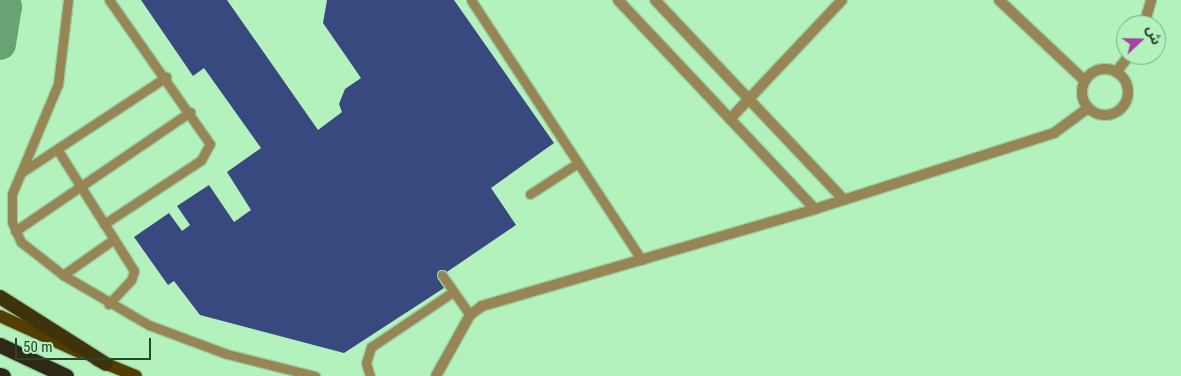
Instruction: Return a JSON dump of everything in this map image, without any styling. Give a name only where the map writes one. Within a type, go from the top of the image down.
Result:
[{"type":"highway","points":[[0,297],[106,364]]},
{"type":"highway","points":[[0,345],[66,376]]},
{"type":"main road","points":[[0,316],[136,376]]},
{"type":"street","points":[[618,0],[814,208]]},
{"type":"street","points":[[655,0],[844,200]]},
{"type":"street","points":[[730,118],[842,0]]},
{"type":"street","points":[[999,0],[1085,81]]},
{"type":"street","points":[[1147,15],[1152,0]]},
{"type":"street","points":[[1116,72],[1122,65]]},
{"type":"street","points":[[1098,70],[1116,72],[1127,88],[1123,106],[1106,115],[1088,108],[1082,98],[1085,81],[1098,70]]},
{"type":"street","points":[[436,376],[470,315],[482,306],[844,200],[1054,133],[1088,108]]},
{"type":"lane","points":[[68,0],[58,84],[10,203],[14,231],[28,250],[109,304],[188,341],[315,376]]},
{"type":"lane","points":[[104,224],[206,156],[208,138],[109,0]]},
{"type":"lane","points":[[471,0],[642,260]]},
{"type":"lane","points":[[21,173],[166,77]]},
{"type":"lane","points":[[14,231],[190,112]]},
{"type":"lane","points":[[57,149],[134,274],[109,304]]},
{"type":"lane","points":[[530,194],[578,163]]},
{"type":"lane","points":[[63,275],[114,239]]},
{"type":"lane","points":[[442,275],[470,315]]},
{"type":"lane","points":[[370,376],[366,363],[371,347],[453,292]]},
{"type":"building","points":[[141,0],[227,0],[318,130],[342,112],[339,104],[345,89],[361,78],[323,23],[327,0],[454,0],[554,143],[491,188],[516,225],[438,278],[444,288],[344,353],[200,315],[174,281],[168,285],[134,237],[169,213],[182,231],[190,225],[177,206],[209,185],[234,222],[251,210],[227,172],[261,148],[204,68],[193,76]]},
{"type":"waterway","points":[[0,44],[6,7],[4,0]]}]
